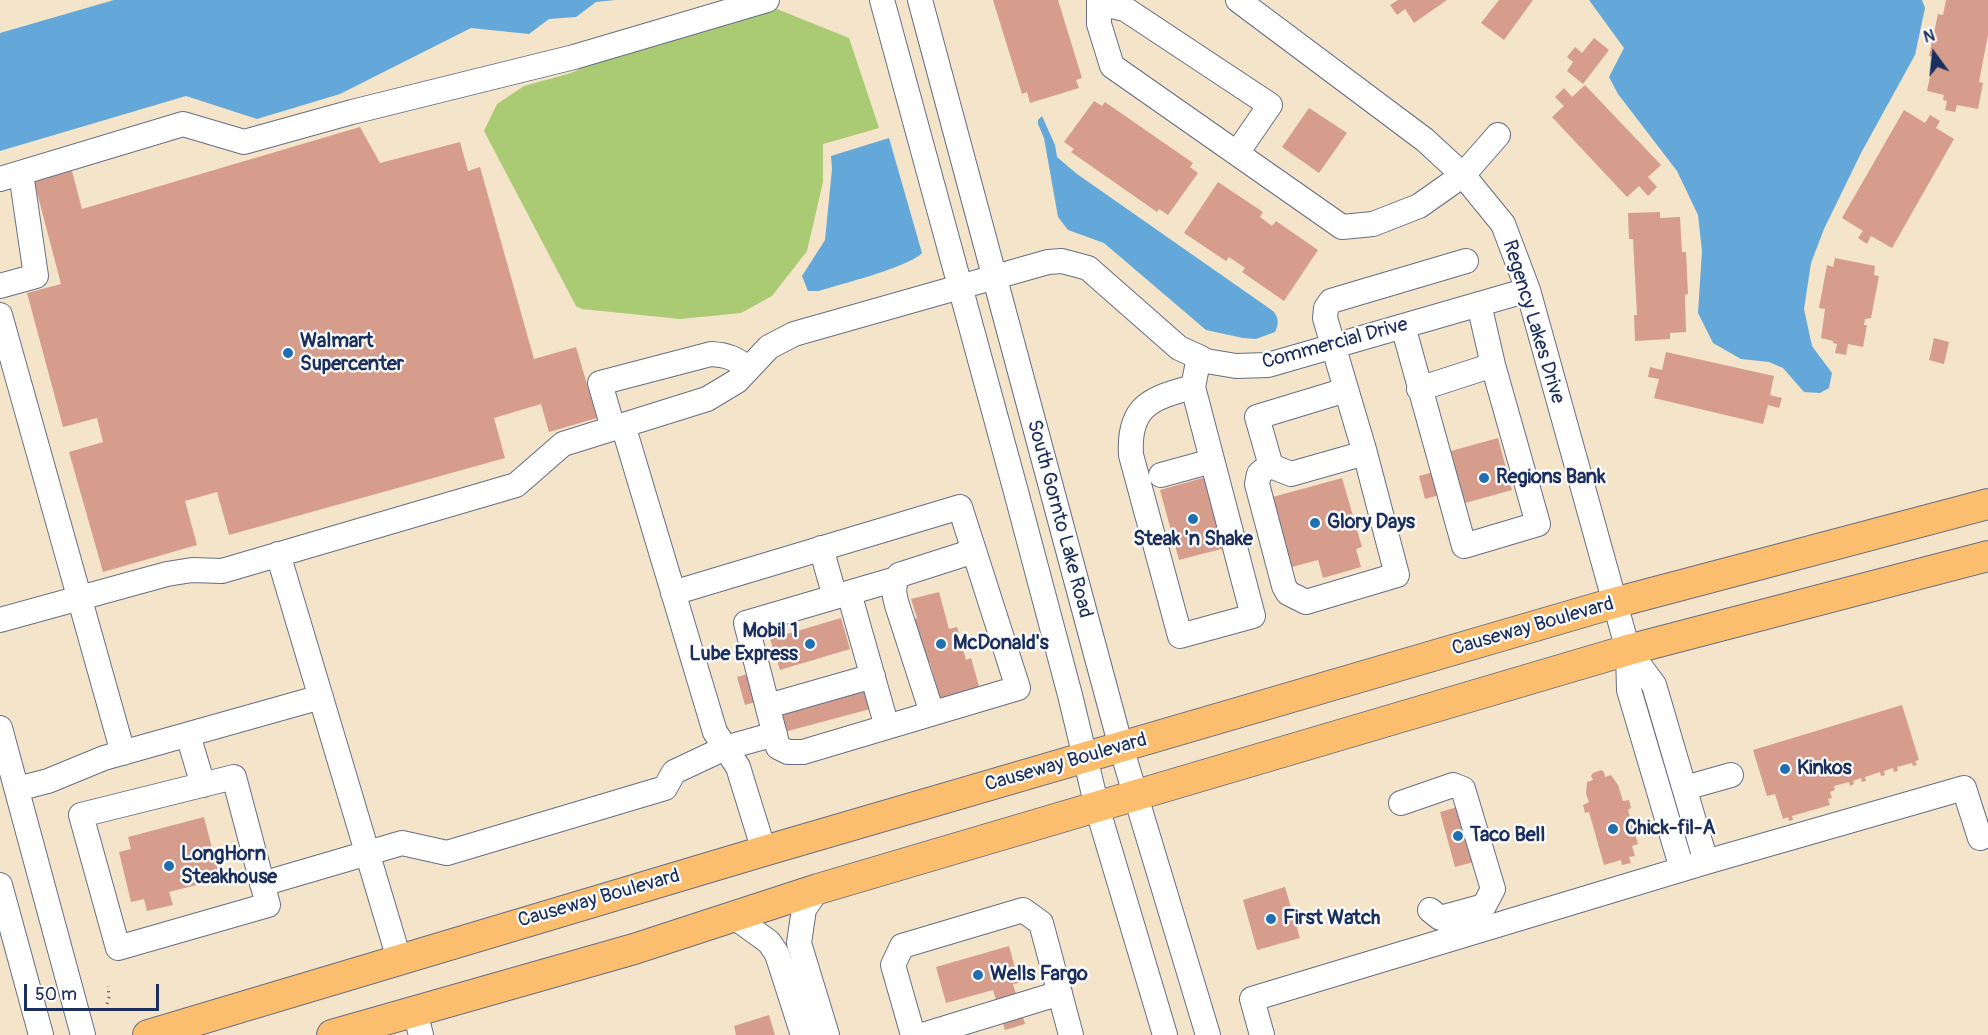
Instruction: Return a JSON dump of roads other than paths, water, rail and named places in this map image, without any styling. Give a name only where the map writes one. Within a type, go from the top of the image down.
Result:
[{"type":"main road","name":"Causeway Boulevard","points":[[148,1035],[764,851],[1614,603],[1988,504]]},
{"type":"main road","points":[[332,1035],[418,1024],[634,949],[818,889],[1628,650],[1988,556]]},
{"type":"street","points":[[0,286],[36,276],[10,176],[183,124],[244,142],[352,112],[574,57],[767,0]]},
{"type":"street","name":"South Gornto Lake Road","points":[[882,0],[1034,556],[1097,807],[1165,1035]]},
{"type":"street","name":"South Gornto Lake Road","points":[[920,0],[1121,747],[1208,1035]]},
{"type":"street","name":"Regency Lakes Drive","points":[[1238,0],[1425,140],[1463,176],[1503,224],[1528,290],[1628,650]]},
{"type":"street","points":[[1237,153],[1270,105],[1125,9],[1099,9],[1112,66],[1342,227],[1373,224],[1419,206],[1463,176],[1498,135]]},
{"type":"street","points":[[1271,464],[1259,474],[1257,484],[1288,593],[1306,602],[1397,575],[1365,453],[1325,318],[1326,308],[1330,301],[1466,261]]},
{"type":"street","name":"Commercial Drive","points":[[0,620],[167,574],[192,570],[222,571],[516,485],[563,444],[707,399],[737,381],[769,347],[794,334],[1048,262],[1069,262],[1088,268],[1179,348],[1206,361],[1236,366],[1268,365],[1528,290]]},
{"type":"street","points":[[1403,326],[1464,546],[1538,524],[1493,365],[1479,304]]},
{"type":"street","points":[[0,315],[123,753]]},
{"type":"street","points":[[748,369],[739,361],[726,355],[711,354],[600,383],[618,426],[673,592],[715,732],[738,767],[764,851]]},
{"type":"street","points":[[1193,387],[1158,396],[1142,410],[1134,422],[1130,439],[1131,455],[1180,636],[1253,616],[1193,387],[1199,357]]},
{"type":"street","points":[[1419,389],[1493,365]]},
{"type":"street","points":[[1346,390],[1257,417],[1271,466],[1292,474],[1365,453]]},
{"type":"street","points":[[1161,474],[1212,461]]},
{"type":"street","points":[[1956,512],[1988,489]]},
{"type":"street","points":[[673,592],[960,507],[1018,688],[802,752],[788,752],[778,747],[747,623],[896,579],[899,575],[974,551]]},
{"type":"street","points":[[821,548],[873,676],[887,727]]},
{"type":"street","points":[[278,554],[399,959]]},
{"type":"street","points":[[896,579],[894,591],[897,605],[932,713]]},
{"type":"street","points":[[1628,650],[1654,686],[1707,862]]},
{"type":"street","points":[[1628,650],[1629,690],[1682,869]]},
{"type":"street","points":[[768,706],[873,676]]},
{"type":"street","points":[[16,789],[48,781],[104,758],[321,697]]},
{"type":"street","points":[[0,729],[83,1035]]},
{"type":"street","points":[[262,884],[402,843],[447,853],[664,788],[674,772],[725,748],[775,734]]},
{"type":"street","points":[[188,735],[203,785]]},
{"type":"street","points":[[1684,788],[1731,774]]},
{"type":"street","points":[[234,777],[268,905],[118,948],[81,815],[203,785],[234,777]]},
{"type":"street","points":[[1401,803],[1453,785],[1463,789],[1493,889],[1484,906],[1440,918],[1430,910]]},
{"type":"street","points":[[1263,1035],[1252,999],[1682,869],[1964,788],[1980,838],[1988,835]]},
{"type":"street","points":[[0,885],[41,1035]]},
{"type":"street","points":[[818,889],[804,909],[799,943],[827,1035]]},
{"type":"street","points":[[913,1035],[893,964],[902,946],[1023,910],[1041,923],[1071,1035]]},
{"type":"street","points":[[733,916],[769,942],[777,954],[803,1035]]},
{"type":"street","points":[[923,1035],[1060,993]]},
{"type":"water","points":[[114,0],[615,0],[596,2],[576,17],[549,19],[529,34],[471,28],[340,94],[257,119],[186,96],[0,151],[0,33]]},
{"type":"water","points":[[1589,0],[1922,0],[1925,8],[1915,55],[1861,153],[1824,229],[1811,263],[1804,309],[1812,346],[1832,373],[1829,388],[1820,393],[1804,392],[1783,368],[1769,362],[1741,359],[1713,343],[1698,313],[1702,251],[1698,215],[1677,171],[1618,94],[1609,77],[1624,48]]},
{"type":"water","points":[[1042,116],[1055,145],[1057,157],[1077,174],[1273,311],[1278,321],[1275,332],[1256,339],[1206,330],[1104,243],[1068,230],[1058,217],[1044,138],[1038,124]]},
{"type":"water","points":[[889,138],[922,253],[904,264],[874,275],[819,291],[808,291],[802,276],[825,240],[832,169],[831,156]]},
{"type":"place","name":"Walmart Supercenter","points":[[288,353]]},
{"type":"place","name":"Regions Bank","points":[[1484,478]]},
{"type":"place","name":"Steak 'n Shake","points":[[1193,519]]},
{"type":"place","name":"Glory Days","points":[[1315,523]]},
{"type":"place","name":"Mobil 1 Lube Express","points":[[810,644]]},
{"type":"place","name":"McDonald's","points":[[941,644]]},
{"type":"place","name":"Kinkos","points":[[1785,769]]},
{"type":"place","name":"Chick-fil-A","points":[[1613,829]]},
{"type":"place","name":"Taco Bell","points":[[1458,836]]},
{"type":"place","name":"LongHorn Steakhouse","points":[[169,866]]},
{"type":"place","name":"First Watch","points":[[1271,919]]},
{"type":"place","name":"Wells Fargo","points":[[978,975]]}]
